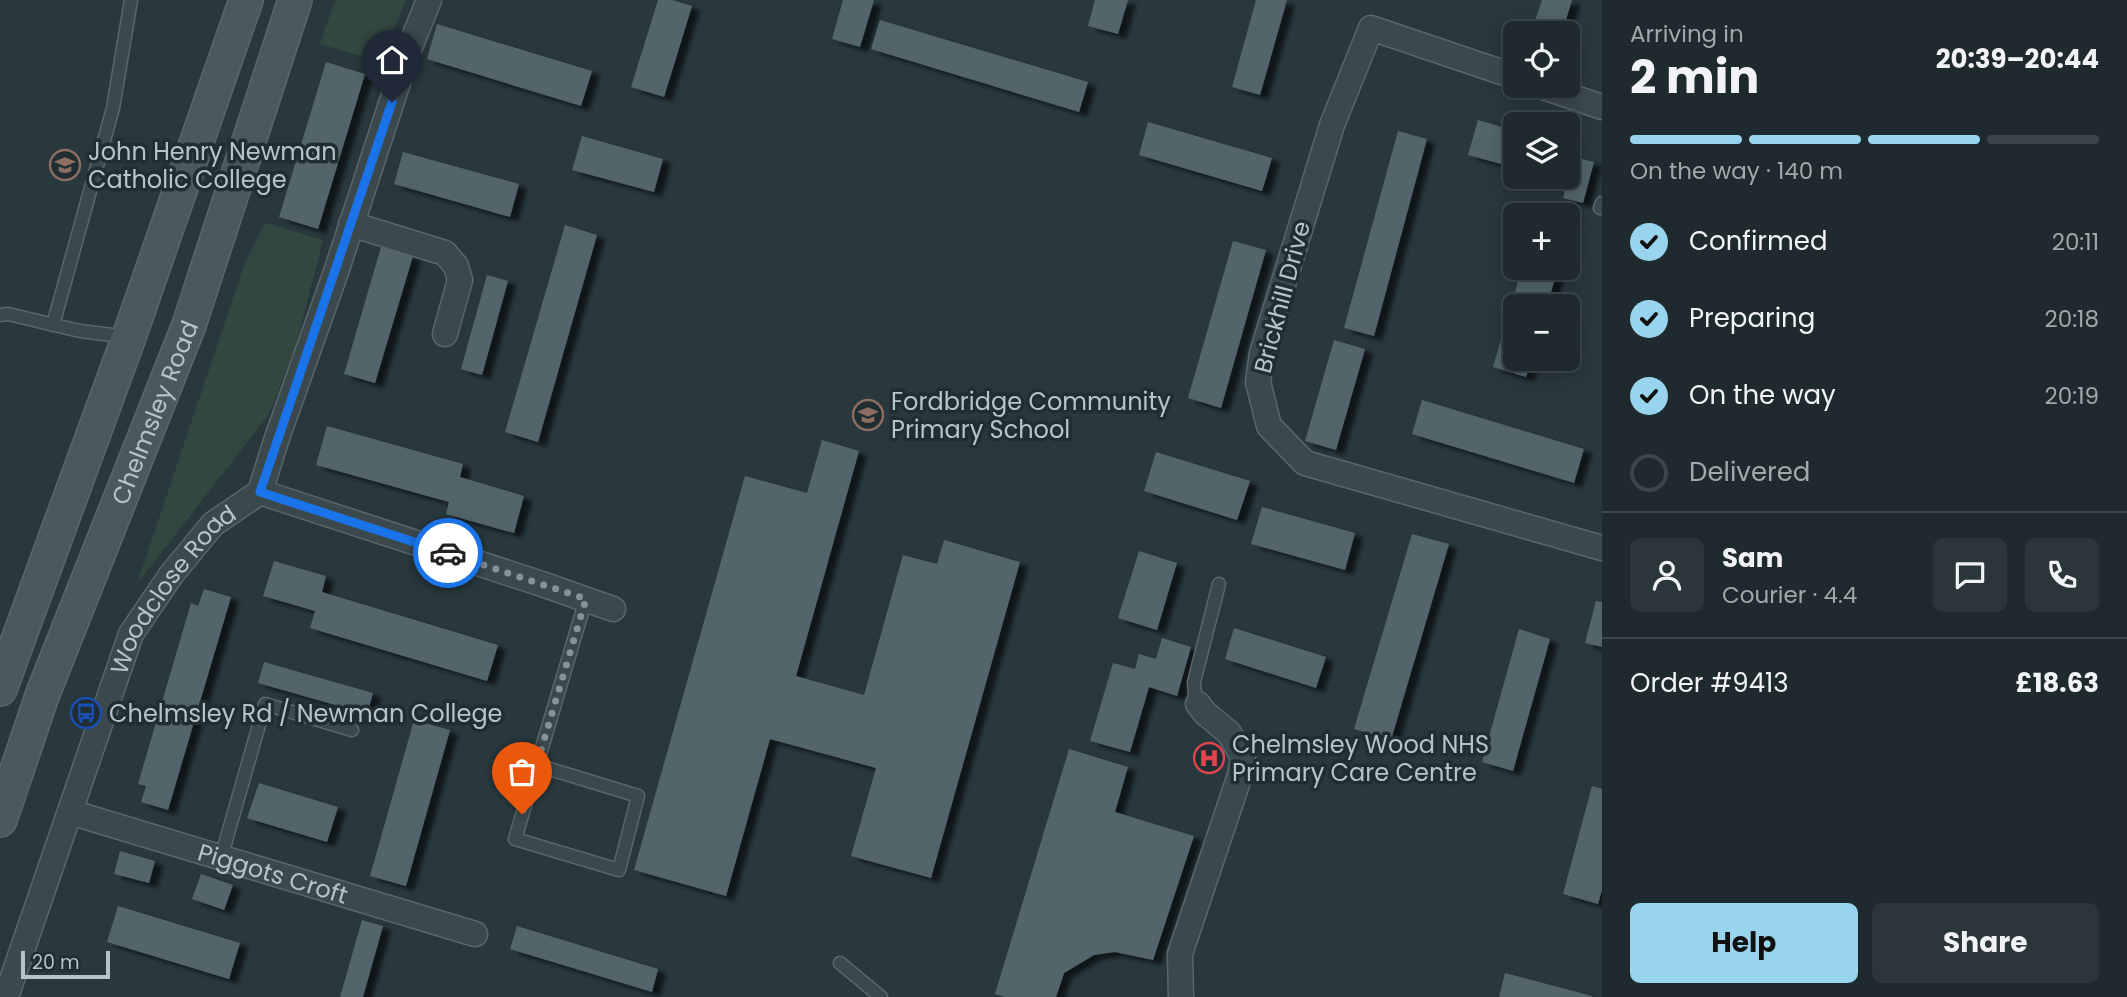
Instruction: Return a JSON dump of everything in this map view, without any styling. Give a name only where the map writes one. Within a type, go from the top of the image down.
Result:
[{"type":"street","name":"Chelmsley Road","points":[[0,689],[129,337],[246,0]]},
{"type":"street","name":"Chelmsley Road","points":[[0,820],[42,696],[189,325],[295,0]]},
{"type":"street","name":"Woodclose Road","points":[[6,997],[131,634],[171,575],[213,524],[260,492],[408,52],[429,0]]},
{"type":"street","name":"Brickhill Drive","points":[[1503,73],[1371,28],[1332,125],[1262,353],[1258,382],[1269,426],[1305,463],[1602,548]]},
{"type":"street","points":[[1575,98],[1602,107]]},
{"type":"street","points":[[351,225],[445,253],[456,266],[460,280],[445,334]]},
{"type":"street","points":[[260,492],[613,609]]},
{"type":"street","points":[[1181,997],[1180,954],[1244,757],[1229,733],[1198,704]]},
{"type":"street","name":"Piggots Croft","points":[[70,813],[475,934]]},
{"type":"lane","points":[[53,324],[113,108],[131,0]]},
{"type":"lane","points":[[0,315],[8,314],[80,331],[129,337]]},
{"type":"lane","points":[[1198,704],[1194,682],[1219,583]]},
{"type":"lane","points":[[537,765],[638,796],[619,870],[515,839],[586,599]]},
{"type":"lane","points":[[221,858],[265,704],[352,730]]},
{"type":"lane","points":[[840,963],[880,997]]},
{"type":"green space","points":[[335,0],[406,0],[380,62],[320,44]]},
{"type":"green space","points":[[265,223],[323,240],[296,345],[269,414],[137,584],[244,265]]},
{"type":"building","points":[[658,0],[672,0],[692,6],[664,97],[631,87]]},
{"type":"building","points":[[843,0],[874,0],[860,47],[832,39]]},
{"type":"building","points":[[1095,0],[1128,0],[1118,34],[1088,26]]},
{"type":"building","points":[[1256,0],[1287,0],[1260,95],[1232,87]]},
{"type":"building","points":[[1542,0],[1572,0],[1566,21],[1535,21]]},
{"type":"building","points":[[880,20],[1088,82],[1079,112],[871,49]]},
{"type":"building","points":[[437,24],[592,71],[581,106],[427,59]]},
{"type":"building","points":[[326,62],[365,74],[318,229],[279,217]]},
{"type":"building","points":[[1478,120],[1503,127],[1503,164],[1468,155]]},
{"type":"building","points":[[1148,122],[1272,158],[1262,191],[1139,155]]},
{"type":"building","points":[[1398,131],[1427,139],[1374,336],[1344,328]]},
{"type":"building","points":[[582,136],[663,159],[654,192],[572,170]]},
{"type":"building","points":[[403,152],[519,184],[510,217],[394,184]]},
{"type":"building","points":[[1580,158],[1594,162],[1583,203],[1563,198],[1565,189],[1580,189]]},
{"type":"building","points":[[565,225],[597,235],[538,442],[505,432]]},
{"type":"building","points":[[1233,241],[1266,250],[1221,408],[1188,398]]},
{"type":"building","points":[[381,247],[413,256],[375,383],[344,374]]},
{"type":"building","points":[[487,275],[508,281],[482,375],[461,369]]},
{"type":"building","points":[[1518,280],[1555,280],[1550,294],[1514,294]]},
{"type":"building","points":[[1503,333],[1503,370],[1493,367]]},
{"type":"building","points":[[1334,340],[1365,349],[1336,450],[1305,441]]},
{"type":"building","points":[[1506,371],[1528,371],[1526,377]]},
{"type":"building","points":[[1422,400],[1584,449],[1574,483],[1412,434]]},
{"type":"building","points":[[327,426],[463,464],[460,477],[524,496],[514,533],[446,514],[449,502],[316,465]]},
{"type":"building","points":[[822,440],[859,451],[796,676],[864,695],[903,555],[937,564],[944,540],[1020,562],[931,878],[851,856],[876,768],[770,739],[726,896],[634,870],[745,476],[807,493]]},
{"type":"building","points":[[1156,452],[1250,481],[1237,520],[1144,491]]},
{"type":"building","points":[[1262,507],[1355,533],[1345,570],[1251,544]]},
{"type":"building","points":[[1412,534],[1449,544],[1391,740],[1354,729]]},
{"type":"building","points":[[1139,551],[1177,563],[1157,630],[1118,618]]},
{"type":"building","points":[[274,561],[326,576],[322,592],[498,645],[487,681],[310,628],[315,611],[263,596]]},
{"type":"building","points":[[204,589],[231,597],[168,810],[141,802],[146,786],[138,784],[191,603],[198,606]]},
{"type":"building","points":[[1596,601],[1602,602],[1602,647],[1585,643]]},
{"type":"building","points":[[1234,628],[1326,657],[1316,688],[1225,659]]},
{"type":"building","points":[[1519,629],[1550,639],[1513,771],[1482,762]]},
{"type":"building","points":[[1162,638],[1191,647],[1177,696],[1149,687],[1130,752],[1090,741],[1113,663],[1135,669],[1139,654],[1156,659]]},
{"type":"building","points":[[264,662],[373,693],[367,714],[258,683]]},
{"type":"building","points":[[414,720],[450,730],[406,886],[370,876]]},
{"type":"building","points":[[1069,749],[1128,767],[1115,812],[1194,836],[1153,960],[1115,952],[1094,955],[1064,973],[1056,997],[1005,997],[995,994]]},
{"type":"building","points":[[259,783],[338,807],[327,842],[247,818]]},
{"type":"building","points":[[1592,786],[1602,789],[1602,890],[1598,904],[1563,894]]},
{"type":"building","points":[[120,851],[155,861],[149,883],[114,874]]},
{"type":"building","points":[[201,874],[233,885],[224,910],[192,899]]},
{"type":"building","points":[[118,906],[240,943],[229,979],[107,942]]},
{"type":"building","points":[[362,920],[383,926],[363,997],[340,997]]},
{"type":"building","points":[[517,926],[658,969],[652,992],[510,949]]},
{"type":"building","points":[[1505,973],[1592,996],[1592,997],[1499,997]]},
{"type":"way so far","points":[[448,553],[586,599],[522,814]]},
{"type":"place","name":"John Henry Newman Catholic College","points":[[65,165]]},
{"type":"place","name":"Fordbridge Community Primary School","points":[[868,415]]},
{"type":"place","name":"Chelmsley Rd / Newman College","points":[[86,713]]},
{"type":"place","name":"Chelmsley Wood NHS Primary Care Centre","points":[[1209,758]]},
{"type":"route","points":[[392,102],[260,492],[448,553]]}]
